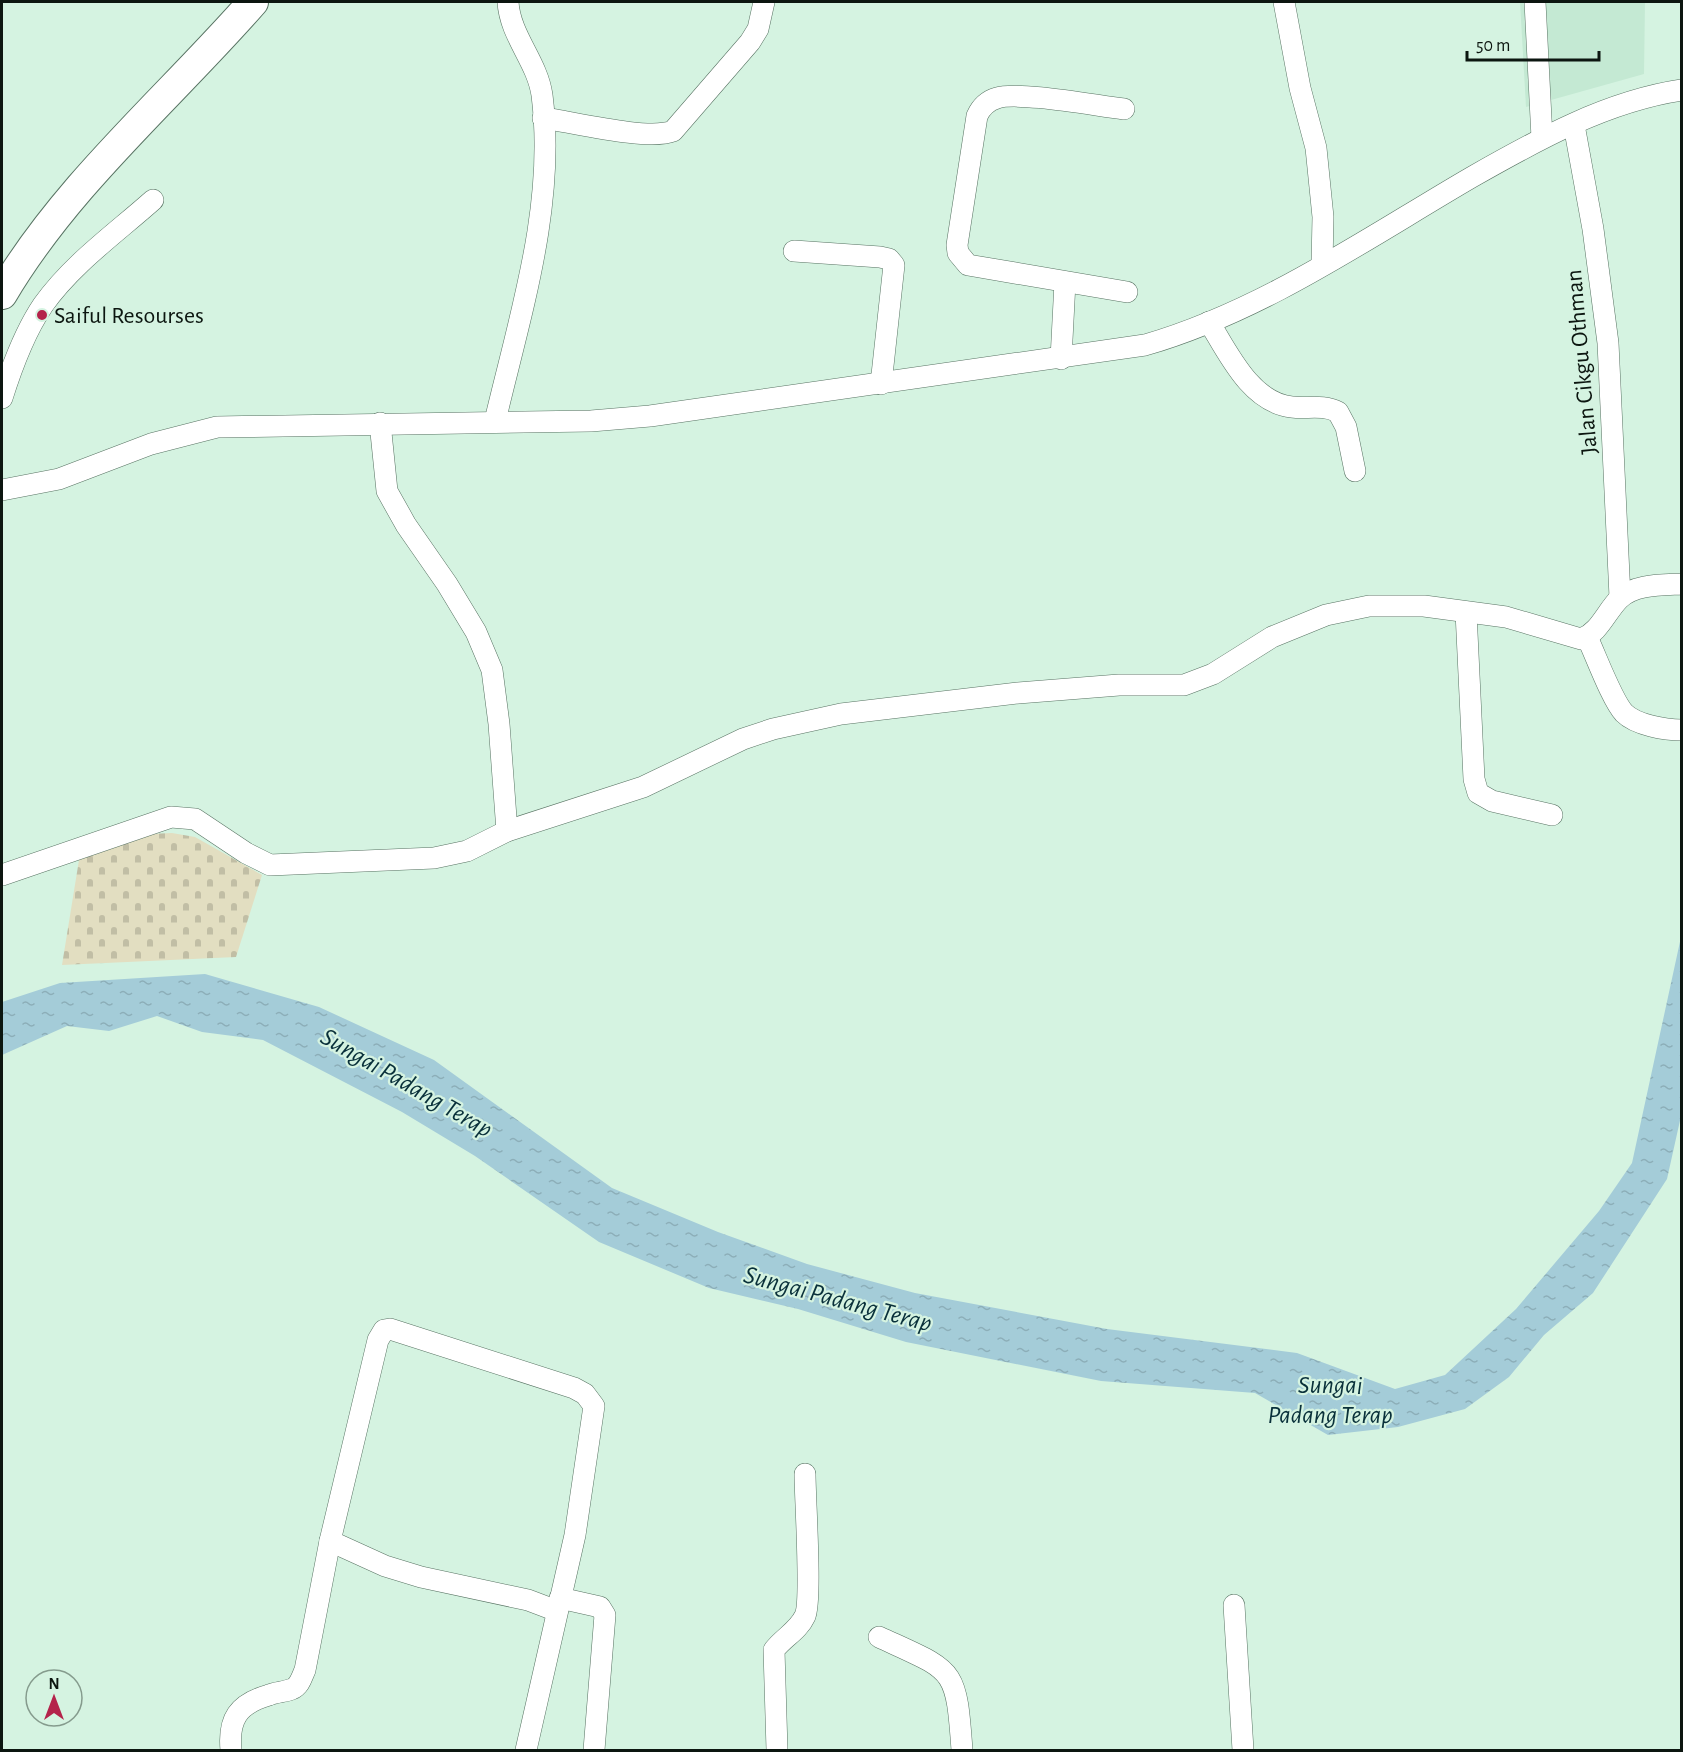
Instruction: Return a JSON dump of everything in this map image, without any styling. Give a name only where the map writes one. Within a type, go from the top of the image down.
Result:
[{"type":"highway","points":[[2,254],[85,154],[233,2]]},
{"type":"highway","points":[[2,294],[18,266],[99,167],[253,2]]},
{"type":"street","points":[[495,421],[540,216],[545,162],[543,117],[537,74],[514,28],[508,2]]},
{"type":"street","points":[[543,117],[643,134],[666,134],[673,131],[750,42],[758,28],[764,2]]},
{"type":"street","points":[[1284,2],[1300,88],[1316,148],[1323,217],[1322,265]]},
{"type":"street","points":[[1535,2],[1542,138]]},
{"type":"street","points":[[2,490],[59,479],[151,444],[199,430],[248,425],[591,420],[650,416],[1061,359],[1145,345],[1209,322],[1268,296],[1542,138],[1621,105],[1682,90]]},
{"type":"street","points":[[1124,109],[1003,96],[986,103],[977,116],[958,253],[968,265],[1127,292]]},
{"type":"street","name":"Jalan Cikgu Othman","points":[[1574,125],[1593,230],[1608,343],[1620,597]]},
{"type":"street","points":[[2,398],[27,333],[43,305],[89,256],[153,200]]},
{"type":"street","points":[[794,251],[880,257],[889,259],[894,265],[881,384]]},
{"type":"street","points":[[1061,359],[1065,282]]},
{"type":"street","points":[[1209,322],[1247,380],[1264,396],[1280,405],[1320,407],[1338,412],[1346,427],[1355,471]]},
{"type":"street","points":[[380,423],[387,491],[406,525],[447,584],[476,633],[492,670],[499,724],[507,831]]},
{"type":"street","points":[[2,875],[171,817],[195,819],[246,853],[270,865],[434,858],[467,851],[507,831],[643,787],[742,739],[817,718],[1075,687],[1173,687],[1197,682],[1213,674],[1272,637],[1326,615],[1369,606],[1424,606],[1506,616],[1575,639],[1587,637],[1620,597],[1649,586],[1682,584]]},
{"type":"street","points":[[1466,612],[1474,779],[1478,793],[1492,801],[1552,814]]},
{"type":"street","points":[[1587,637],[1613,695],[1625,714],[1668,730],[1682,730]]},
{"type":"street","points":[[231,1750],[230,1726],[243,1707],[256,1699],[293,1689],[305,1670],[330,1541],[378,1340],[384,1330],[390,1329],[574,1388],[592,1400],[595,1412],[575,1535],[526,1750]]},
{"type":"street","points":[[777,1750],[774,1650],[783,1639],[794,1632],[807,1612],[805,1474]]},
{"type":"street","points":[[330,1541],[412,1574],[528,1600],[600,1607],[606,1615],[594,1750]]},
{"type":"street","points":[[1234,1605],[1243,1750]]},
{"type":"street","points":[[879,1637],[925,1658],[944,1670],[950,1678],[958,1702],[962,1750]]},
{"type":"shaded area","points":[[1520,2],[1645,2],[1644,74],[1526,107]]},
{"type":"green space","points":[[172,833],[195,837],[262,875],[236,957],[62,965],[79,860],[149,834]]},
{"type":"water","name":"Sungai Padang Terap","points":[[1681,937],[1681,1116],[1667,1179],[1593,1293],[1544,1335],[1509,1377],[1465,1409],[1398,1427],[1328,1435],[1255,1393],[1101,1381],[906,1342],[798,1309],[709,1288],[599,1242],[475,1156],[402,1112],[263,1040],[202,1032],[157,1016],[109,1031],[67,1026],[2,1055],[2,1002],[60,983],[205,974],[319,1007],[434,1060],[612,1188],[718,1232],[807,1264],[915,1293],[1107,1329],[1297,1353],[1395,1389],[1445,1375],[1516,1309],[1599,1211],[1632,1163]]},
{"type":"place","name":"Saiful Resourses","points":[[42,315]]}]
